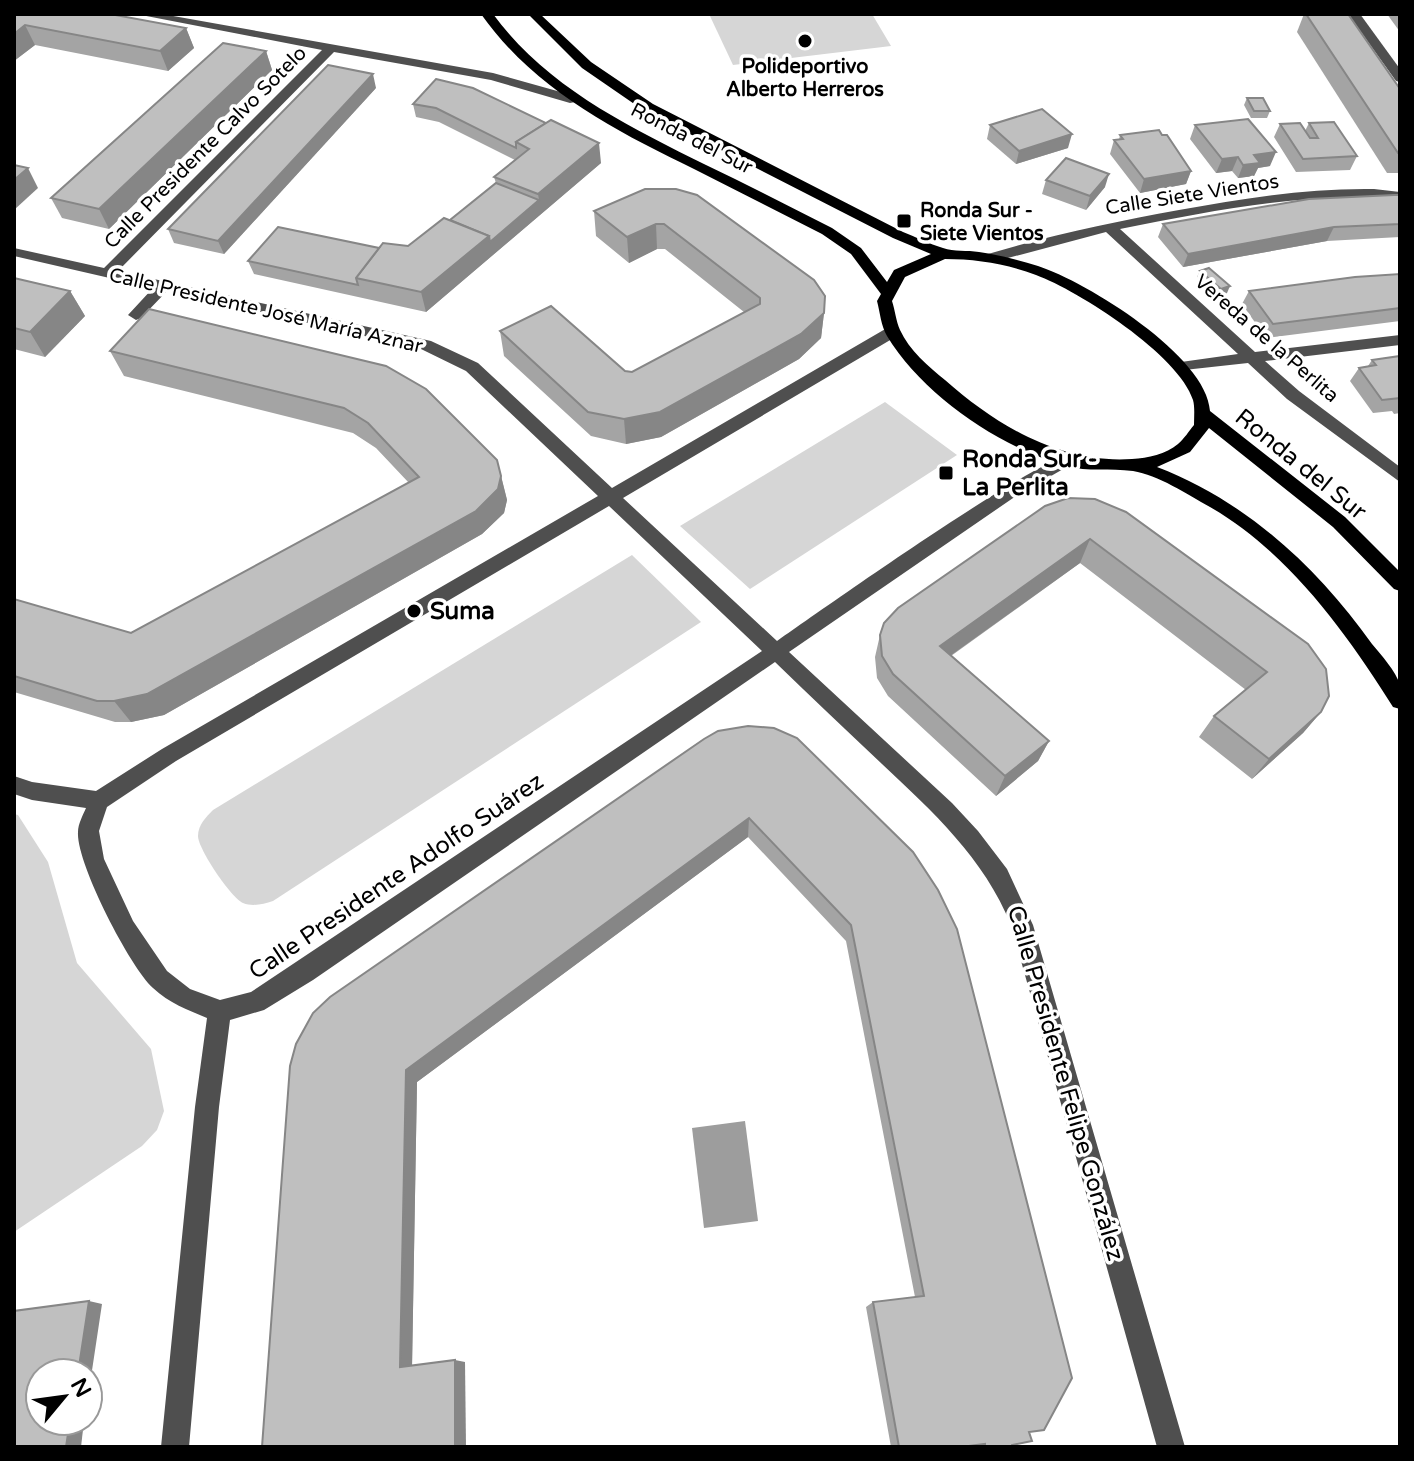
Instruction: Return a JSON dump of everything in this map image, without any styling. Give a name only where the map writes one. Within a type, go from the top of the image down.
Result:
[{"type":"main road","name":"Ronda del Sur","points":[[487,14],[515,49],[570,99],[827,231],[856,251],[885,290]]},
{"type":"main road","name":"Ronda del Sur","points":[[534,14],[553,36],[609,84],[648,107],[898,235],[943,254]]},
{"type":"main road","name":"Ronda del Sur","points":[[1137,466],[1173,455],[1196,440],[1204,415],[1200,396],[1181,367],[1159,345],[1122,316],[1084,293],[1047,274],[993,257],[943,254],[919,260],[894,275],[885,290],[885,310],[892,332],[916,366],[952,397],[992,425],[1066,460],[1137,466],[1190,487],[1227,509],[1309,578],[1352,630],[1400,701]]},
{"type":"main road","name":"Ronda del Sur","points":[[1204,415],[1339,522],[1400,584]]},
{"type":"street","points":[[142,14],[493,77],[570,99]]},
{"type":"street","points":[[1354,14],[1400,78]]},
{"type":"street","name":"Calle Presidente Calvo Sotelo","points":[[107,273],[331,48]]},
{"type":"street","name":"Calle Siete Vientos","points":[[993,257],[1045,240],[1247,202],[1320,194],[1400,196]]},
{"type":"street","name":"Vereda de la Perlita","points":[[1109,227],[1293,395],[1400,476]]},
{"type":"street","name":"Calle Presidente José María Aznar","points":[[14,252],[425,345],[472,367],[610,496]]},
{"type":"street","points":[[136,315],[163,286]]},
{"type":"street","points":[[175,1447],[207,1107],[220,1011],[183,997],[159,979],[125,928],[93,860],[88,831],[99,801],[183,747],[892,332]]},
{"type":"street","points":[[1181,367],[1400,340]]},
{"type":"street","name":"Calle Presidente Adolfo Suárez","points":[[220,1011],[256,1002],[305,972],[1010,492],[1066,460]]},
{"type":"street","name":"Calle Presidente Felipe González","points":[[610,496],[945,810],[980,848],[1007,886],[1022,925],[1171,1447]]},
{"type":"street","points":[[14,785],[32,791],[99,801]]},
{"type":"shaded area","name":"Polideportivo Alberto Herreros","points":[[709,14],[872,14],[891,46],[733,65]]},
{"type":"shaded area","points":[[885,402],[957,455],[750,589],[680,526]]},
{"type":"shaded area","points":[[632,555],[701,622],[273,901],[258,905],[243,903],[223,883],[209,862],[198,836],[205,818],[213,810]]},
{"type":"shaded area","points":[[14,814],[18,815],[48,862],[77,963],[151,1049],[164,1111],[157,1130],[142,1146],[14,1232]]},
{"type":"shaded area","points":[[745,1121],[758,1221],[704,1228],[692,1128]]},
{"type":"building","points":[[14,14],[110,14],[186,28],[160,51],[25,25],[14,34]]},
{"type":"building","points":[[1306,14],[1348,14],[1400,89],[1400,153],[1398,153]]},
{"type":"building","points":[[223,43],[266,51],[99,209],[51,198]]},
{"type":"building","points":[[328,65],[373,74],[218,241],[168,229]]},
{"type":"building","points":[[436,79],[473,88],[546,123],[516,142],[516,148],[436,108],[413,104]]},
{"type":"building","points":[[1247,98],[1263,98],[1270,111],[1254,111]]},
{"type":"building","points":[[1042,109],[1072,134],[1019,151],[990,125]]},
{"type":"building","points":[[1248,119],[1276,152],[1254,155],[1260,163],[1243,165],[1238,157],[1222,159],[1195,125]]},
{"type":"building","points":[[551,120],[599,143],[538,194],[494,177],[529,149],[516,142]]},
{"type":"building","points":[[1334,122],[1357,156],[1303,159],[1280,124],[1300,123],[1310,138],[1318,138],[1309,123]]},
{"type":"building","points":[[1159,130],[1162,135],[1167,135],[1191,171],[1144,179],[1114,140],[1123,139],[1120,135]]},
{"type":"building","points":[[1066,158],[1109,174],[1090,196],[1046,180]]},
{"type":"building","points":[[14,165],[28,168],[14,180]]},
{"type":"building","points":[[496,183],[539,200],[490,242],[489,236],[450,220]]},
{"type":"building","points":[[645,189],[676,189],[697,195],[814,280],[825,296],[824,313],[801,334],[660,412],[624,419],[588,412],[500,331],[551,306],[625,371],[632,372],[760,304],[760,298],[664,224],[656,224],[627,237],[594,211]]},
{"type":"building","points":[[1400,195],[1400,224],[1334,227],[1188,254],[1163,224],[1309,199]]},
{"type":"building","points":[[444,218],[489,236],[421,292],[356,278],[383,243],[408,246]]},
{"type":"building","points":[[278,227],[379,248],[356,278],[358,285],[248,261]]},
{"type":"building","points":[[1209,268],[1230,286],[1221,289],[1200,271]]},
{"type":"building","points":[[1400,274],[1400,308],[1273,324],[1249,291],[1355,277]]},
{"type":"building","points":[[14,278],[70,291],[30,332],[14,328]]},
{"type":"building","points":[[149,309],[386,366],[426,389],[497,460],[501,476],[498,489],[476,511],[147,694],[97,701],[14,676],[14,599],[131,633],[419,477],[368,423],[344,408],[110,351]]},
{"type":"building","points":[[1400,356],[1400,398],[1382,400],[1359,368],[1376,365],[1372,360]]},
{"type":"building","points":[[1068,498],[1095,499],[1126,512],[1308,644],[1326,669],[1329,696],[1321,712],[1269,759],[1214,716],[1267,672],[1090,539],[940,646],[1049,741],[1005,776],[893,674],[882,656],[880,635],[884,623],[898,608],[1045,506]]},
{"type":"building","points":[[748,726],[774,728],[797,738],[913,852],[938,890],[957,929],[1072,1378],[1044,1430],[1029,1432],[1032,1441],[1012,1447],[985,1447],[985,1444],[899,1447],[873,1302],[924,1296],[851,925],[749,818],[406,1070],[400,1367],[455,1360],[455,1447],[262,1447],[290,1066],[296,1044],[313,1013],[330,997],[704,739],[718,731]]},
{"type":"building","points":[[89,1301],[80,1357],[24,1357],[24,1437],[68,1437],[66,1447],[14,1447],[14,1311]]},
{"type":"place","name":"Polideportivo Alberto Herreros","points":[[805,41]]},
{"type":"place","name":"Ronda Sur - Siete Vientos","points":[[904,221]]},
{"type":"place","name":"Ronda Sur - La Perlita","points":[[946,473]]},
{"type":"place","name":"Suma","points":[[414,611]]}]
